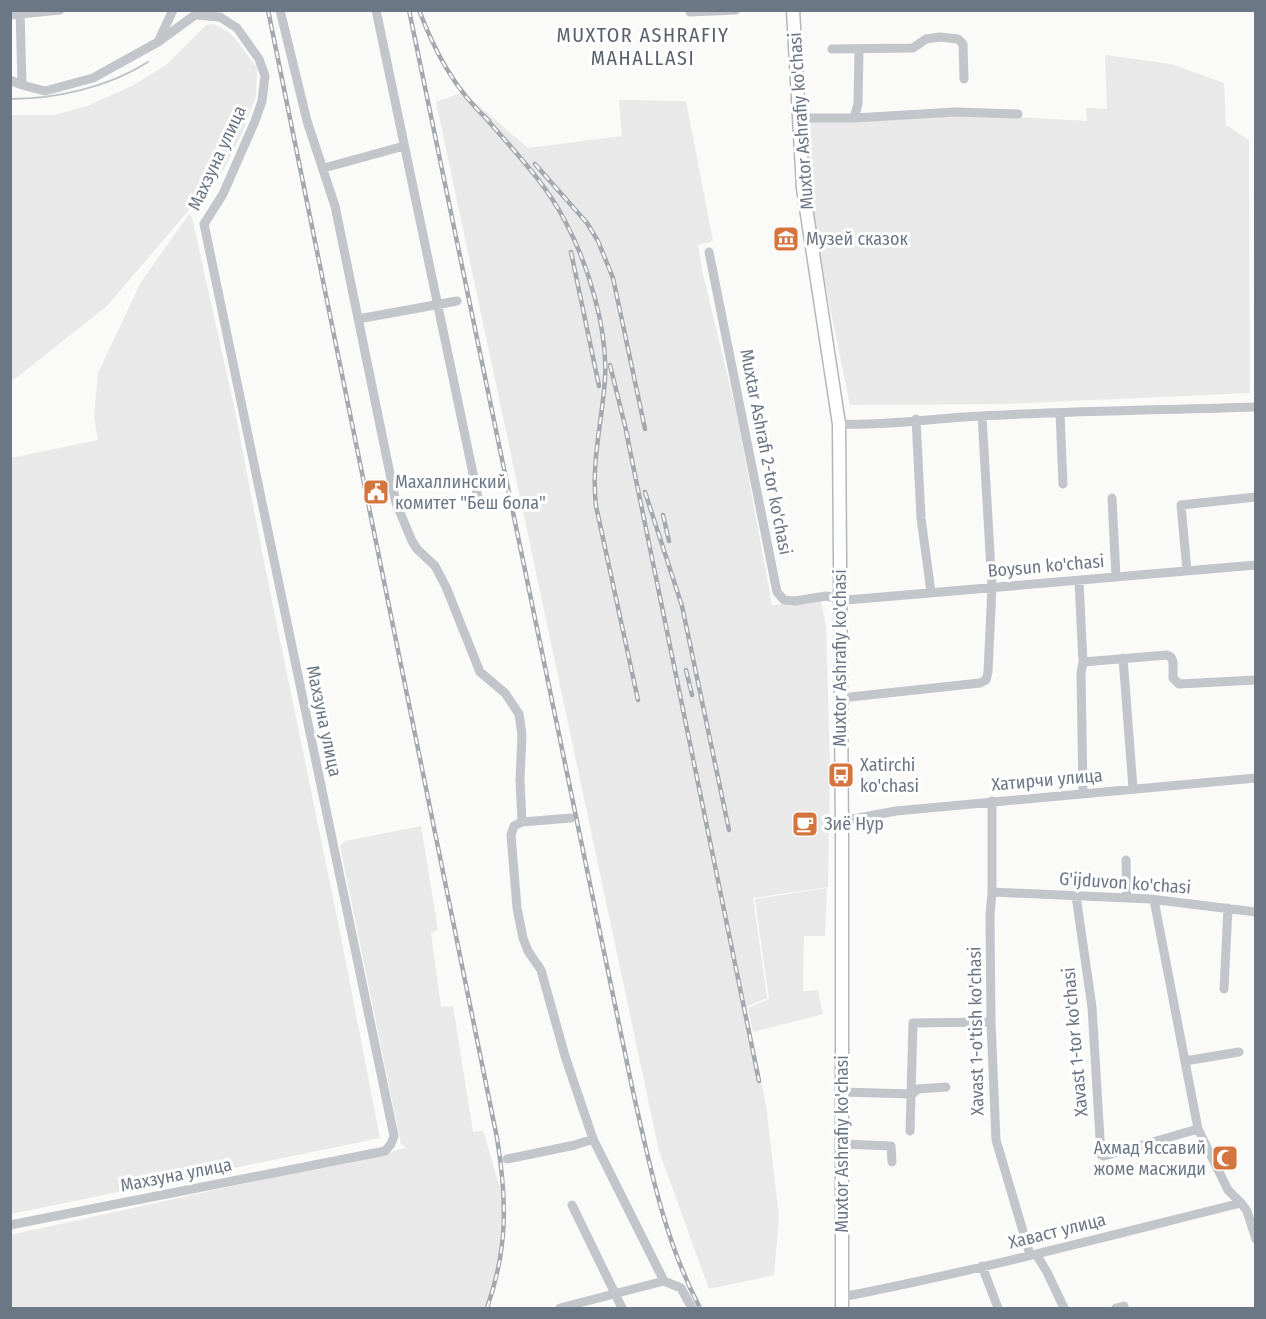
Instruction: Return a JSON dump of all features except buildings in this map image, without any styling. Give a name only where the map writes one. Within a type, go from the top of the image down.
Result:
[{"type":"main road","name":"Muxtor Ashrafiy ko'chasi","points":[[793,10],[803,189],[839,424],[842,1303]]},
{"type":"street","points":[[22,85],[17,13],[60,10]]},
{"type":"street","points":[[158,42],[173,10]]},
{"type":"street","points":[[376,10],[480,507]]},
{"type":"street","points":[[690,12],[736,10]]},
{"type":"street","points":[[283,11],[307,121],[335,206],[396,503],[412,541],[435,566],[443,580],[480,672],[505,693],[519,714],[522,735],[520,780],[522,822]]},
{"type":"street","name":"Махзуна улица","points":[[10,80],[45,91],[93,78],[158,42],[195,15],[220,17],[237,28],[259,59],[265,76],[262,101],[223,194],[204,224],[394,1136],[391,1144],[384,1151],[10,1225]]},
{"type":"street","points":[[832,49],[913,48],[926,39],[940,37],[958,39],[963,44],[964,79]]},
{"type":"street","points":[[854,118],[858,104],[859,50]]},
{"type":"street","points":[[798,118],[854,118],[955,112],[1018,114]]},
{"type":"street","points":[[324,168],[404,146]]},
{"type":"street","name":"Muxtar Ashrafi 2-tor ko'chasi","points":[[709,252],[777,592],[784,600],[789,601],[826,596],[840,599]]},
{"type":"street","points":[[358,319],[457,301]]},
{"type":"street","points":[[839,424],[868,425],[916,419],[1256,407]]},
{"type":"street","points":[[1060,413],[1063,484]]},
{"type":"street","points":[[841,698],[980,683],[986,680],[992,587],[982,416]]},
{"type":"street","points":[[916,419],[921,518],[931,592]]},
{"type":"street","points":[[1187,571],[1181,505],[1256,497]]},
{"type":"street","points":[[1112,498],[1116,577]]},
{"type":"street","name":"Boysun ko'chasi","points":[[840,599],[1079,582],[1256,565]]},
{"type":"street","points":[[1079,582],[1083,662],[1081,673],[1083,794]]},
{"type":"street","points":[[1083,662],[1167,655],[1173,662],[1173,678],[1179,684],[1256,680]]},
{"type":"street","points":[[1123,658],[1133,788]]},
{"type":"street","name":"Хатирчи улица","points":[[842,821],[896,811],[992,801],[1256,778]]},
{"type":"street","name":"Xavast 1-o'tish ko'chasi","points":[[992,801],[991,1022],[996,1140],[1033,1255],[1047,1272],[1064,1308]]},
{"type":"street","points":[[571,818],[522,822],[514,826],[511,835],[520,927],[528,951],[542,970],[565,1056],[593,1139],[664,1281]]},
{"type":"street","points":[[1125,860],[1127,898]]},
{"type":"street","name":"G'ijduvon ko'chasi","points":[[992,892],[1154,900],[1256,912]]},
{"type":"street","name":"Xavast 1-tor ko'chasi","points":[[1076,896],[1092,1007],[1101,1155],[1198,1129]]},
{"type":"street","points":[[1154,900],[1198,1129],[1228,1190],[1247,1211],[1256,1239]]},
{"type":"street","points":[[1224,989],[1228,908]]},
{"type":"street","points":[[910,1131],[913,1023],[991,1022]]},
{"type":"street","points":[[1185,1061],[1239,1053]]},
{"type":"street","points":[[842,1092],[912,1094],[918,1089],[946,1088]]},
{"type":"street","points":[[507,1159],[593,1139]]},
{"type":"street","points":[[842,1144],[891,1146],[892,1162]]},
{"type":"street","name":"Хаваст улица","points":[[842,1303],[982,1266],[1241,1203]]},
{"type":"street","points":[[572,1205],[622,1308]]},
{"type":"street","points":[[982,1266],[998,1308]]},
{"type":"street","points":[[560,1308],[664,1281],[681,1288],[692,1308]]},
{"type":"shaded area","points":[[214,24],[235,38],[257,68],[256,96],[242,133],[224,169],[107,306],[11,382],[11,115],[55,115],[87,106],[132,86],[166,65],[206,25]]},
{"type":"shaded area","points":[[1105,55],[1171,64],[1224,83],[1226,125],[1249,140],[1250,393],[1004,404],[850,405],[813,223],[804,121],[981,115],[1087,121],[1086,108],[1107,109]]},
{"type":"shaded area","points":[[463,92],[528,148],[622,136],[619,100],[686,101],[713,241],[698,245],[738,420],[772,605],[821,601],[826,626],[830,765],[828,887],[753,898],[767,998],[746,1007],[766,1105],[779,1217],[774,1275],[709,1289],[659,1151],[436,102]]},
{"type":"shaded area","points":[[189,214],[192,217],[235,411],[380,1138],[11,1214],[11,458],[98,440],[94,416],[98,373],[141,282]]},
{"type":"shaded area","points":[[421,826],[438,930],[431,933],[441,1007],[453,1006],[473,1132],[483,1131],[503,1198],[499,1249],[492,1290],[485,1308],[11,1308],[10,1235],[406,1148],[401,1144],[340,846],[345,841]]},
{"type":"shaded area","points":[[827,888],[825,936],[804,936],[803,991],[818,990],[823,1014],[753,1032],[748,1008],[769,999],[755,899]]},
{"type":"waterway","points":[[10,99],[45,97],[82,90],[133,71],[148,62]]},
{"type":"railway","points":[[268,10],[497,1138],[503,1182],[504,1224],[499,1265],[487,1308]]},
{"type":"railway","points":[[409,10],[638,1115],[667,1228],[687,1282],[700,1308]]},
{"type":"railway","points":[[419,10],[447,70],[466,96],[489,121]]},
{"type":"railway","points":[[484,116],[528,166],[557,207],[573,238],[595,297],[605,360],[604,395],[595,473],[596,506],[638,700]]},
{"type":"railway","points":[[535,164],[587,223],[598,241],[613,278],[645,429]]},
{"type":"railway","points":[[571,252],[599,386]]},
{"type":"railway","points":[[610,365],[628,438]]},
{"type":"railway","points":[[626,431],[759,1081]]},
{"type":"railway","points":[[645,492],[682,606],[729,830]]},
{"type":"railway","points":[[663,515],[669,541]]},
{"type":"railway","points":[[686,670],[692,695]]},
{"type":"place","name":"Музей сказок","points":[[786,239]]},
{"type":"place","name":"Махаллинский комитет \"Беш бола\"","points":[[376,492]]},
{"type":"place","name":"Xatirchi ko'chasi","points":[[841,775]]},
{"type":"place","name":"Зиё Нур","points":[[805,824]]},
{"type":"place","name":"Ахмад Яссавий жоме масжиди","points":[[1225,1158]]},
{"type":"district","name":"MUXTOR ASHRAFIY MAHALLASI","points":[[643,46]]}]
